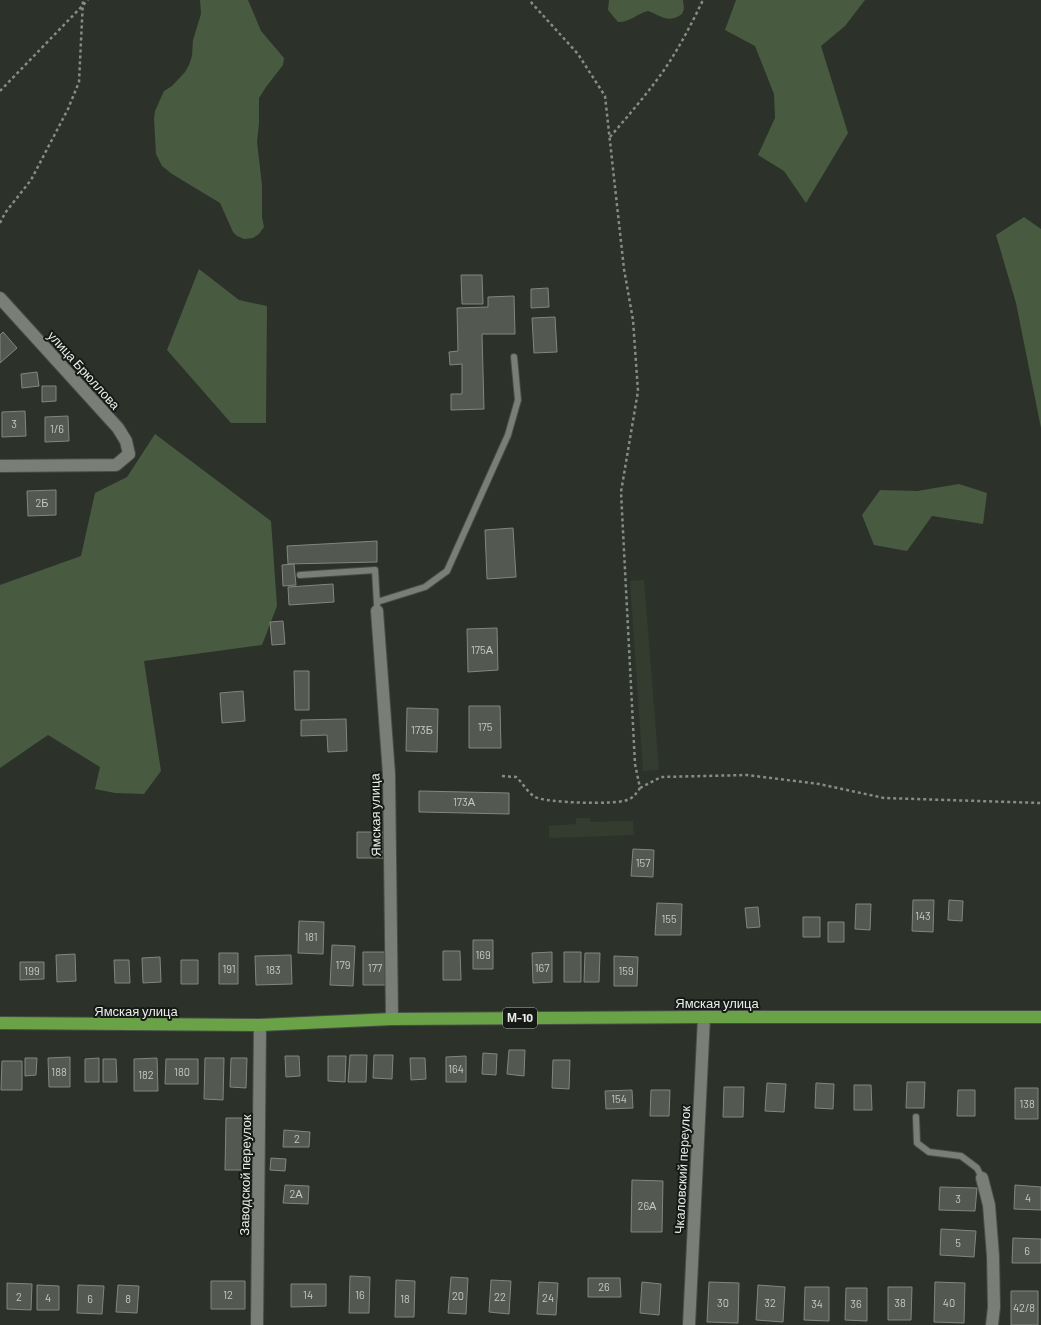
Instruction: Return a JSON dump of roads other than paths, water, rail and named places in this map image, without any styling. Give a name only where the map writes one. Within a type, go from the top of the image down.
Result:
[{"type":"highway","name":"Ямская улица","points":[[0,1024],[260,1025],[392,1020],[704,1017],[1041,1017]]},
{"type":"street","name":"улица Брюллова","points":[[0,298],[118,428],[126,440],[129,454],[116,465],[0,466]]},
{"type":"street","name":"Ямская улица","points":[[377,607],[389,774],[392,1020]]},
{"type":"street","name":"Чкаловский переулок","points":[[689,1325],[704,1017]]},
{"type":"street","name":"Заводской переулок","points":[[257,1325],[260,1025]]},
{"type":"street","points":[[982,1178],[989,1205],[993,1256],[994,1307],[992,1325]]},
{"type":"lane","points":[[300,575],[375,570],[377,607],[425,586],[447,571],[508,435],[518,400],[514,356]]},
{"type":"lane","points":[[916,1117],[917,1143],[929,1152],[961,1156],[977,1168],[982,1178]]}]
